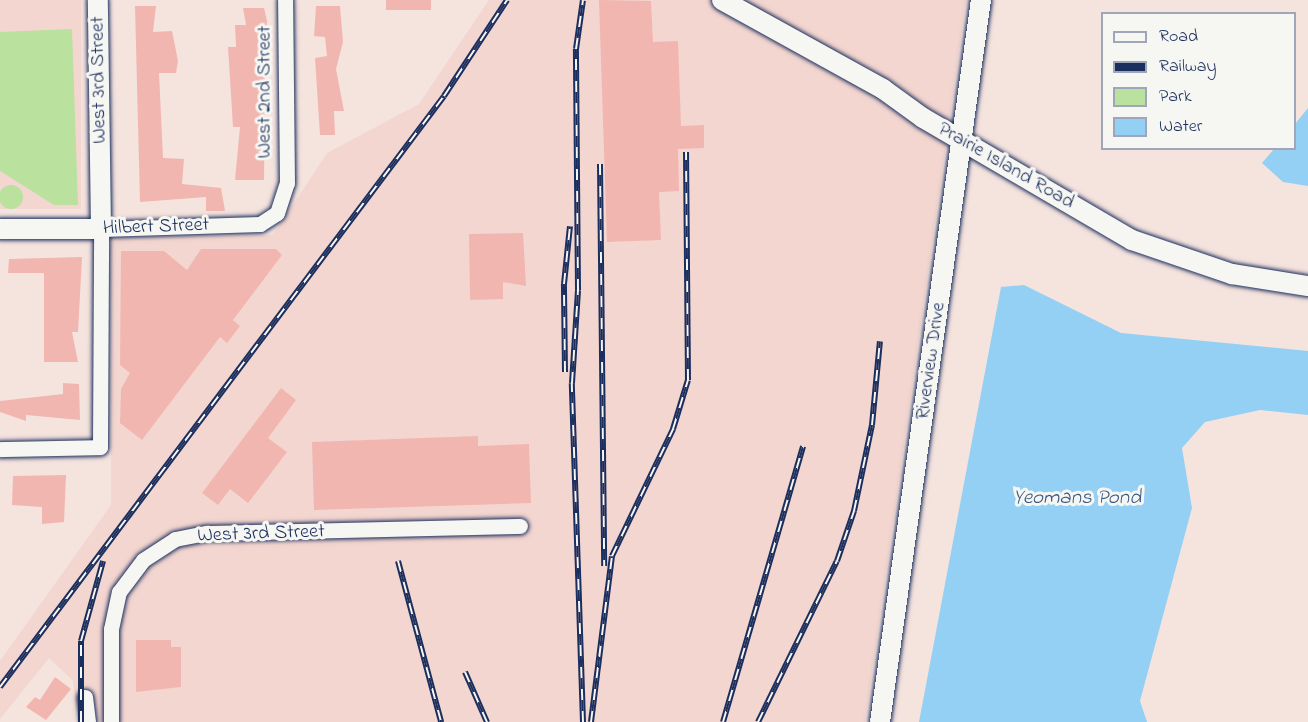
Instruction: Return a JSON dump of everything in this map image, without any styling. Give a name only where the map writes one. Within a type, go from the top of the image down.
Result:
[{"type":"street","name":"West 3rd Street","points":[[0,449],[100,447],[101,229],[98,0]]},
{"type":"street","name":"West 2nd Street","points":[[285,0],[287,183]]},
{"type":"street","name":"Prairie Island Road","points":[[722,0],[883,89],[963,142],[1132,240],[1232,274],[1308,286]]},
{"type":"street","name":"Riverview Drive","points":[[880,722],[963,142],[981,0]]},
{"type":"street","name":"Hilbert Street","points":[[0,229],[101,229],[260,224],[277,213],[287,183]]},
{"type":"street","name":"West 3rd Street","points":[[111,722],[111,629],[119,592],[143,560],[175,539],[207,533],[520,526]]},
{"type":"street","points":[[85,697],[88,722]]},
{"type":"shaded area","points":[[0,0],[81,0],[81,209],[0,209]]},
{"type":"shaded area","points":[[489,0],[966,0],[865,722],[78,722],[73,681],[49,658],[0,719],[0,661],[111,505],[111,238],[273,235],[327,153],[419,104]]},
{"type":"green space","points":[[72,29],[78,205],[54,205],[0,171],[0,32]]},
{"type":"green space","points":[[11,185],[20,188],[23,197],[20,206],[11,209],[2,206],[-1,197],[2,188]]},
{"type":"water","points":[[1308,108],[1308,186],[1283,182],[1262,163],[1273,150],[1296,150],[1296,123]]},
{"type":"water","name":"Yeomans Pond","points":[[1024,285],[1121,333],[1308,351],[1308,415],[1260,410],[1205,422],[1182,448],[1192,508],[1140,701],[1147,722],[919,722],[1001,287]]},
{"type":"building","points":[[386,0],[431,0],[431,10],[386,10]]},
{"type":"building","points":[[599,0],[651,1],[653,42],[678,41],[681,126],[704,125],[704,148],[678,149],[679,191],[659,192],[661,240],[607,242]]},
{"type":"building","points":[[135,6],[156,6],[153,32],[172,31],[178,61],[176,73],[159,73],[163,158],[184,159],[182,184],[221,188],[225,211],[206,211],[206,197],[140,202]]},
{"type":"building","points":[[316,6],[340,6],[343,42],[336,69],[344,111],[334,111],[335,135],[320,135],[315,58],[327,56],[325,37],[314,36]]},
{"type":"building","points":[[243,8],[264,8],[267,21],[266,37],[258,38],[265,77],[264,180],[235,180],[240,127],[233,127],[228,47],[236,47],[235,25],[246,25]]},
{"type":"building","points":[[523,233],[526,286],[503,282],[503,299],[470,300],[469,234]]},
{"type":"building","points":[[201,249],[276,249],[282,255],[233,320],[240,326],[227,343],[220,337],[142,440],[120,423],[121,389],[130,373],[120,365],[121,251],[164,251],[187,270]]},
{"type":"building","points":[[82,257],[78,332],[72,332],[78,362],[44,362],[44,273],[8,273],[9,259]]},
{"type":"building","points":[[63,383],[79,384],[80,420],[26,415],[26,421],[0,412],[0,401],[63,394]]},
{"type":"building","points":[[281,388],[296,400],[268,438],[287,452],[248,503],[230,489],[218,505],[202,493]]},
{"type":"building","points":[[478,436],[478,446],[529,444],[531,503],[314,510],[312,442]]},
{"type":"building","points":[[66,475],[64,522],[42,524],[42,507],[12,505],[13,476]]},
{"type":"building","points":[[136,640],[171,640],[171,647],[181,647],[181,687],[136,692]]},
{"type":"building","points":[[55,677],[71,689],[46,720],[26,707],[35,697],[40,700]]},
{"type":"railway","points":[[0,687],[444,96],[507,0]]},
{"type":"railway","points":[[583,0],[576,49],[578,290],[572,383],[583,722]]},
{"type":"railway","points":[[591,722],[612,556],[673,429],[688,380],[686,152]]},
{"type":"railway","points":[[600,164],[604,566]]},
{"type":"railway","points":[[565,372],[564,284],[570,226]]},
{"type":"railway","points":[[758,722],[837,561],[854,511],[872,425],[880,341]]},
{"type":"railway","points":[[723,722],[803,446]]},
{"type":"railway","points":[[81,722],[81,641],[103,561]]},
{"type":"railway","points":[[398,561],[441,722]]},
{"type":"railway","points":[[465,672],[487,722]]}]
